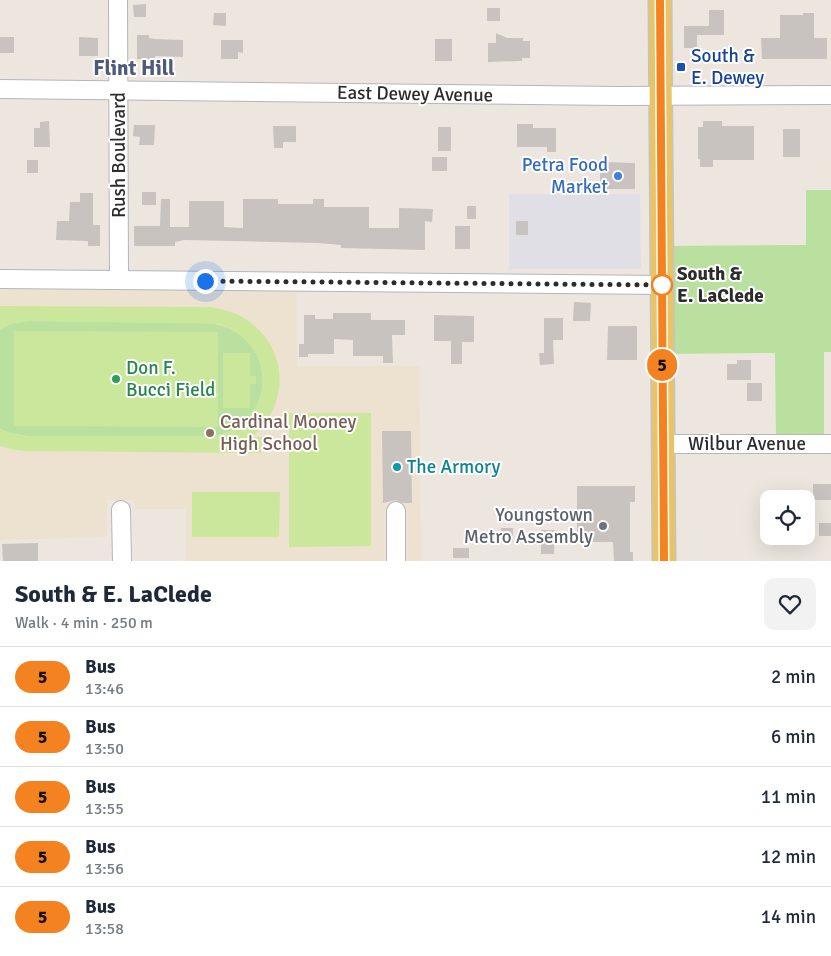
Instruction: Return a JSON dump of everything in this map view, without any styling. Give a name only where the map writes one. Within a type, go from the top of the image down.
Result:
[{"type":"main road","points":[[660,0],[664,561]]},
{"type":"street","name":"Rush Boulevard","points":[[118,0],[119,280]]},
{"type":"street","name":"East Dewey Avenue","points":[[0,89],[661,96],[831,95]]},
{"type":"street","points":[[0,279],[662,285]]},
{"type":"street","name":"Wilbur Avenue","points":[[663,444],[831,444]]},
{"type":"street","points":[[121,510],[122,561]]},
{"type":"street","points":[[396,511],[396,561]]},
{"type":"shaded area","points":[[509,194],[640,194],[641,269],[509,269]]},
{"type":"shaded area","name":"Cardinal Mooney High School","points":[[0,279],[297,282],[297,366],[419,366],[421,561],[186,561],[186,509],[135,509],[134,500],[107,500],[107,537],[0,540]]},
{"type":"green space","points":[[806,190],[831,190],[831,352],[824,352],[824,444],[776,444],[775,353],[662,354],[662,246],[806,245]]},
{"type":"green space","points":[[0,306],[208,307],[232,312],[251,323],[266,338],[276,357],[280,377],[277,398],[268,418],[252,437],[262,437],[261,453],[27,451],[0,446],[0,429],[27,436],[216,436],[236,427],[251,415],[260,399],[263,381],[261,364],[252,348],[239,334],[219,324],[28,321],[10,324],[0,329]]},
{"type":"green space","name":"Don F. Bucci Field","points":[[28,321],[207,323],[230,329],[247,341],[258,357],[263,376],[261,395],[253,412],[238,427],[216,436],[27,436],[10,433],[0,429],[0,329],[10,324]]},
{"type":"green space","name":"Don F. Bucci Field","points":[[14,331],[218,332],[218,427],[14,426]]},
{"type":"green space","points":[[223,353],[250,353],[250,376],[256,376],[256,384],[250,384],[250,408],[223,408]]},
{"type":"green space","points":[[289,413],[371,413],[371,546],[289,547]]},
{"type":"green space","points":[[192,492],[280,492],[279,537],[192,537]]},
{"type":"building","points":[[146,4],[146,17],[134,17],[133,5]]},
{"type":"building","points":[[487,8],[500,8],[500,21],[487,21]]},
{"type":"building","points":[[709,10],[724,10],[724,35],[697,35],[697,48],[684,48],[684,26],[709,26]]},
{"type":"building","points":[[214,13],[226,13],[226,26],[213,25]]},
{"type":"building","points":[[803,13],[814,13],[814,38],[827,38],[827,59],[762,59],[761,38],[780,38],[780,15],[803,15]]},
{"type":"building","points":[[496,33],[507,38],[523,38],[523,41],[530,41],[530,58],[522,58],[522,61],[488,62],[488,43],[496,43]]},
{"type":"building","points":[[137,35],[149,35],[149,38],[155,39],[183,40],[183,57],[155,56],[155,59],[137,59]]},
{"type":"building","points":[[0,37],[14,37],[14,53],[0,53]]},
{"type":"building","points":[[79,37],[98,38],[98,56],[79,56]]},
{"type":"building","points":[[435,39],[452,39],[452,61],[435,61]]},
{"type":"building","points":[[221,40],[243,40],[243,53],[238,52],[238,59],[221,59]]},
{"type":"building","points":[[49,121],[50,147],[34,147],[34,128],[40,128],[40,122]]},
{"type":"building","points":[[703,121],[722,121],[722,126],[754,126],[754,160],[713,160],[713,167],[700,167],[700,159],[698,159],[698,127],[703,127]]},
{"type":"building","points":[[517,124],[533,124],[533,128],[556,128],[556,152],[547,152],[547,147],[517,147]]},
{"type":"building","points":[[134,125],[155,125],[154,145],[139,145],[140,137],[133,136]]},
{"type":"building","points":[[273,126],[296,126],[296,142],[283,142],[283,148],[274,148]]},
{"type":"building","points":[[438,127],[451,127],[451,151],[438,151]]},
{"type":"building","points":[[783,129],[800,129],[800,157],[783,157]]},
{"type":"building","points":[[432,157],[447,157],[447,171],[432,171]]},
{"type":"building","points":[[27,160],[38,160],[38,173],[27,173]]},
{"type":"building","name":"Petra Food Market","points":[[600,162],[635,163],[635,189],[600,189]]},
{"type":"building","points":[[142,192],[156,192],[156,205],[142,205]]},
{"type":"building","points":[[80,193],[93,193],[93,225],[100,225],[100,246],[88,246],[88,241],[56,240],[57,221],[69,221],[70,202],[80,202]]},
{"type":"building","points":[[161,199],[170,199],[170,227],[189,227],[189,201],[224,201],[224,227],[243,228],[243,199],[278,199],[278,204],[313,204],[313,199],[324,199],[324,207],[369,207],[369,228],[399,228],[399,208],[433,209],[432,222],[425,221],[425,250],[341,248],[341,245],[318,243],[184,240],[175,242],[175,246],[134,246],[134,226],[160,226]]},
{"type":"building","points":[[467,206],[476,206],[476,219],[467,219]]},
{"type":"building","points":[[516,221],[528,221],[528,235],[516,235]]},
{"type":"building","points":[[455,226],[470,226],[470,249],[455,249]]},
{"type":"building","points":[[574,302],[591,303],[590,321],[573,321]]},
{"type":"building","points":[[333,313],[371,313],[371,320],[405,320],[405,335],[392,335],[393,363],[383,363],[383,356],[353,356],[353,340],[334,339],[334,354],[308,354],[308,357],[299,357],[299,344],[304,344],[304,315],[315,315],[315,319],[333,319]]},
{"type":"building","points":[[434,315],[474,316],[474,342],[462,342],[462,364],[451,364],[451,341],[434,341]]},
{"type":"building","points":[[544,318],[563,318],[563,340],[553,340],[554,364],[540,365],[539,353],[544,353]]},
{"type":"building","points":[[608,326],[637,326],[637,360],[607,360]]},
{"type":"building","points":[[737,360],[751,360],[751,380],[727,380],[727,364],[737,364]]},
{"type":"building","points":[[747,383],[762,383],[762,401],[747,401]]},
{"type":"building","name":"The Armory","points":[[382,431],[411,431],[412,503],[403,503],[396,500],[383,503]]},
{"type":"building","points":[[813,484],[831,484],[831,500],[815,500],[815,490],[813,490]]},
{"type":"building","name":"Youngstown Metro Assembly","points":[[577,486],[635,486],[635,502],[630,502],[630,552],[633,552],[633,561],[614,561],[613,542],[577,542]]},
{"type":"building","points":[[819,523],[831,523],[831,536],[819,536]]},
{"type":"building","points":[[501,528],[513,528],[513,542],[501,542]]},
{"type":"building","points":[[541,530],[555,530],[554,554],[541,554]]},
{"type":"building","points":[[38,543],[38,561],[3,561],[2,544]]},
{"type":"building","points":[[453,548],[469,548],[469,558],[453,558]]},
{"type":"bus line","name":"5","points":[[660,0],[664,561]]},
{"type":"place","name":"South & E. Dewey","points":[[681,67]]},
{"type":"place","name":"Petra Food Market","points":[[618,176]]},
{"type":"place","name":"South & E. LaClede","points":[[662,285]]},
{"type":"place","name":"Don F. Bucci Field","points":[[116,379]]},
{"type":"place","name":"Cardinal Mooney High School","points":[[210,433]]},
{"type":"place","name":"The Armory","points":[[397,467]]},
{"type":"place","name":"Youngstown Metro Assembly","points":[[603,526]]},
{"type":"district","name":"Flint Hill","points":[[134,68]]},
{"type":"route","points":[[205,281],[662,285]]}]
